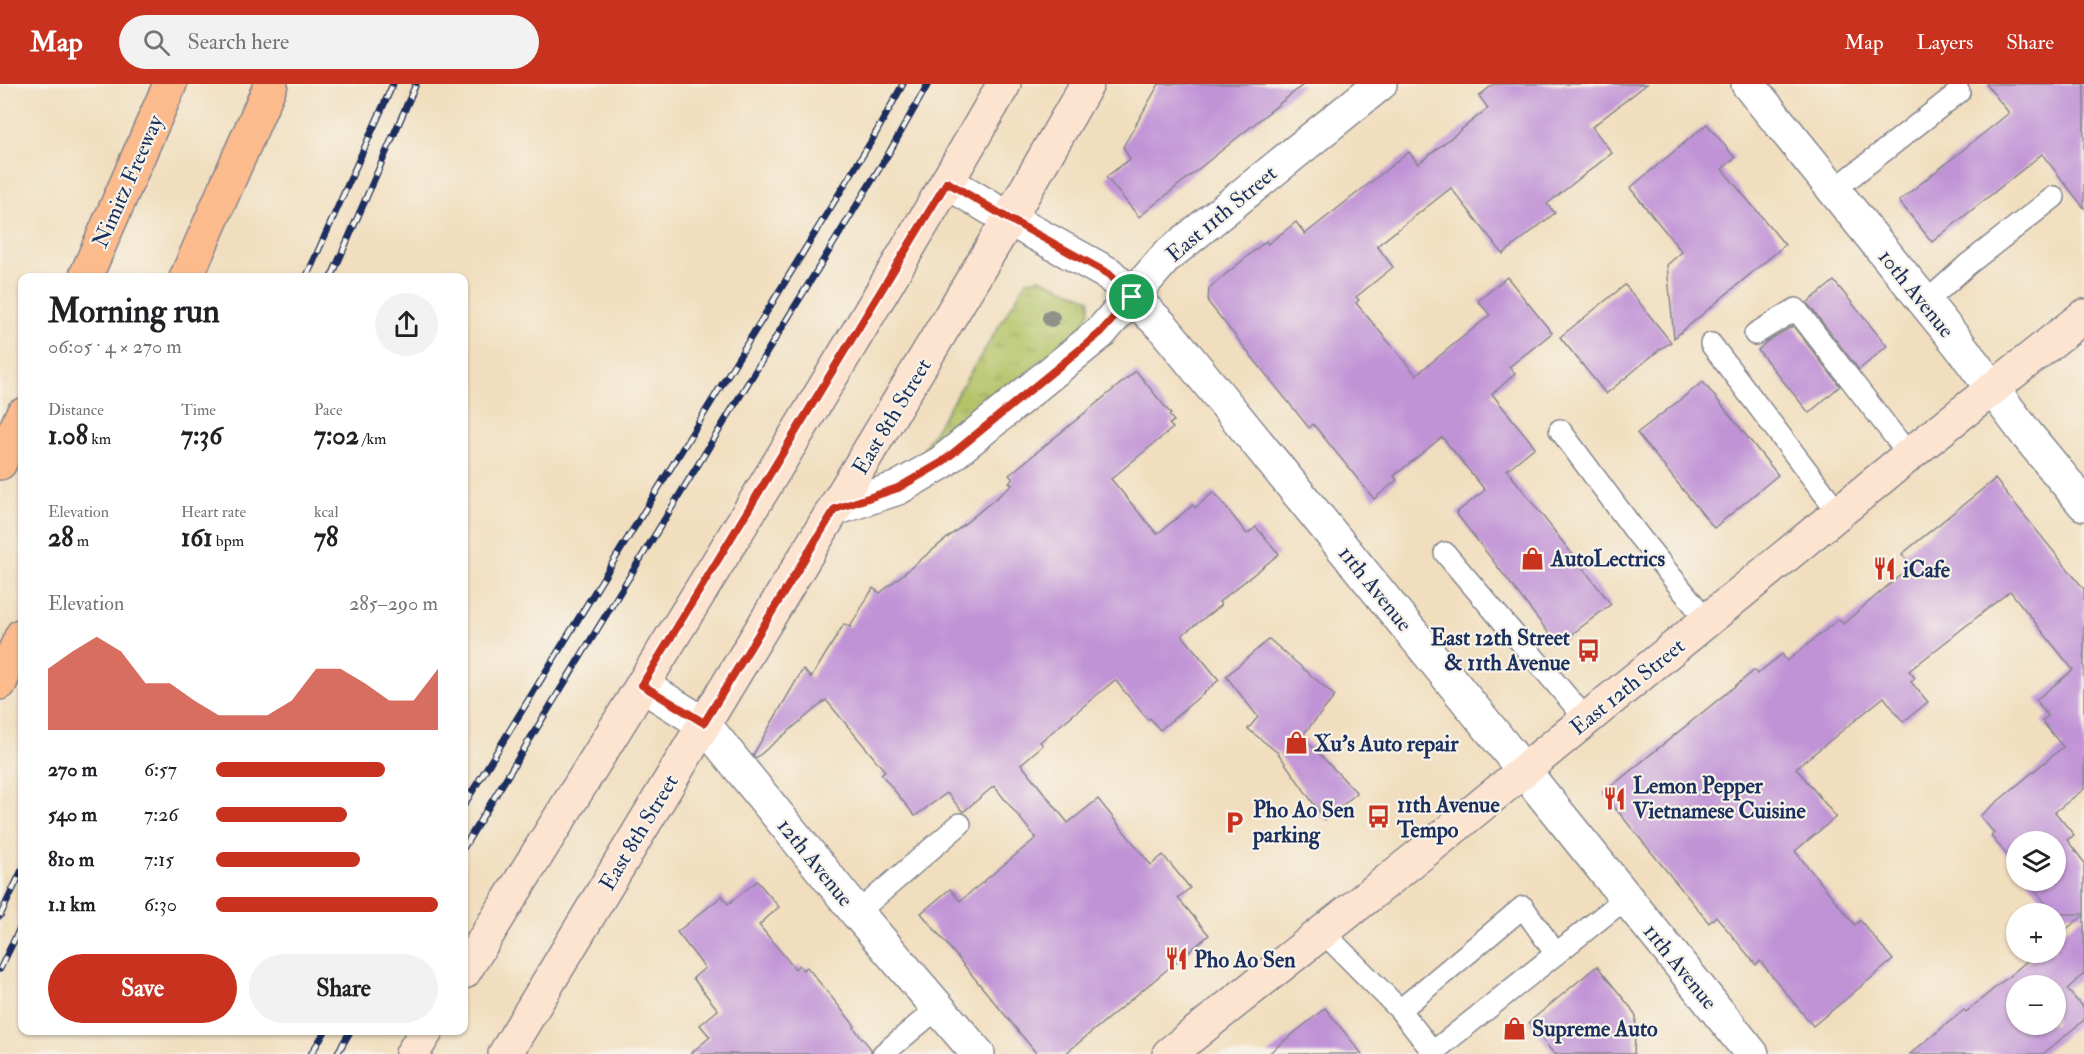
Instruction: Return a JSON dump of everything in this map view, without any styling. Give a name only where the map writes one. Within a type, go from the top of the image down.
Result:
[{"type":"highway","name":"Nimitz Freeway","points":[[86,273],[170,84]]},
{"type":"highway","points":[[188,273],[272,84]]},
{"type":"highway","points":[[0,463],[18,424]]},
{"type":"highway","points":[[0,683],[18,644]]},
{"type":"main road","points":[[468,966],[642,685],[1004,84]]},
{"type":"main road","name":"East 8th Street","points":[[505,1054],[1009,219],[1087,84]]},
{"type":"main road","name":"East 12th Street","points":[[1169,1054],[2084,316]]},
{"type":"main road","points":[[412,1054],[424,1035]]},
{"type":"street","name":"East 11th Street","points":[[835,509],[898,488],[941,463],[1100,333],[1167,256],[1380,84]]},
{"type":"street","name":"10th Avenue","points":[[1748,84],[2084,504]]},
{"type":"street","name":"11th Avenue","points":[[947,182],[1109,274],[1163,327],[1752,1054]]},
{"type":"street","name":"12th Avenue","points":[[642,685],[704,723],[857,913],[978,1054]]},
{"type":"lane","points":[[1834,190],[1959,92]]},
{"type":"lane","points":[[1925,303],[1967,266],[2054,197]]},
{"type":"lane","points":[[1755,334],[1796,309],[1909,455]]},
{"type":"lane","points":[[1711,344],[1839,513]]},
{"type":"lane","points":[[1560,430],[1638,535],[1707,621]]},
{"type":"lane","points":[[1445,553],[1586,719]]},
{"type":"lane","points":[[857,913],[960,824]]},
{"type":"lane","points":[[1323,932],[1400,1010],[1433,1052],[1626,898]]},
{"type":"lane","points":[[1400,1010],[1523,907],[1556,954]]},
{"type":"lane","points":[[883,1054],[939,1007]]},
{"type":"green space","points":[[1039,278],[1090,299],[1090,310],[1082,327],[937,447],[924,448],[1027,281]]},
{"type":"building","points":[[1159,84],[1304,84],[1139,217],[1106,177],[1130,159],[1123,147]]},
{"type":"building","points":[[1494,84],[1647,84],[1592,127],[1612,153],[1547,204],[1555,213],[1503,254],[1451,188],[1377,246],[1393,267],[1356,297],[1359,300],[1356,303],[1416,375],[1490,315],[1478,301],[1507,277],[1552,333],[1509,367],[1515,374],[1492,394],[1535,447],[1507,470],[1611,604],[1558,645],[1456,513],[1485,490],[1442,437],[1394,476],[1397,480],[1374,499],[1313,424],[1309,428],[1208,302],[1209,288],[1266,241],[1268,244],[1296,222],[1305,234],[1409,152],[1418,164],[1488,108],[1479,96]]},
{"type":"building","points":[[1986,84],[2084,84],[2084,208],[2042,154],[1932,242],[1899,201],[2009,113]]},
{"type":"building","points":[[1707,124],[1735,158],[1722,169],[1785,245],[1674,338],[1667,265],[1682,252],[1630,188]]},
{"type":"building","points":[[1834,281],[1887,346],[1859,370],[1807,303]]},
{"type":"building","points":[[1625,285],[1671,342],[1606,394],[1560,337]]},
{"type":"building","points":[[1793,326],[1840,386],[1809,413],[1758,350],[1766,342]]},
{"type":"building","points":[[1136,371],[1171,414],[1169,415],[1174,421],[1169,424],[1173,428],[1111,479],[1157,534],[1193,505],[1195,508],[1214,492],[1247,534],[1256,527],[1279,554],[1219,602],[1221,605],[1182,635],[1219,680],[1160,730],[1150,718],[1148,720],[1115,680],[1040,742],[1043,745],[1021,764],[1068,823],[1098,799],[1151,865],[1163,855],[1190,888],[1178,898],[1209,935],[1065,1054],[1037,1054],[921,913],[950,889],[960,901],[1036,838],[994,786],[963,812],[947,793],[915,816],[881,774],[885,771],[826,700],[756,758],[753,755],[803,669],[811,678],[844,624],[850,627],[873,588],[880,593],[1012,485],[1009,482],[1013,479],[1009,475]]},
{"type":"building","points":[[1703,382],[1778,475],[1714,528],[1637,433]]},
{"type":"building","points":[[1995,479],[2084,589],[2084,789],[2055,812],[2074,835],[2067,840],[2084,862],[2084,914],[2066,914],[2066,903],[2045,903],[2036,891],[2066,891],[2066,831],[2006,831],[2006,854],[1991,836],[1994,833],[1980,816],[2063,747],[2042,721],[2048,716],[2036,700],[2073,670],[2010,591],[1909,671],[1915,678],[1911,682],[1928,702],[1903,722],[1884,697],[1796,768],[1836,817],[1795,851],[1855,925],[1860,920],[1893,960],[1813,1026],[1760,961],[1756,965],[1716,916],[1709,923],[1603,793],[1755,670],[1757,674],[1782,654],[1787,661],[1839,619],[1843,624],[1911,566],[1902,554]]},
{"type":"building","points":[[1269,639],[1335,696],[1302,736],[1357,793],[1325,820],[1278,753],[1248,729],[1258,717],[1226,676]]},
{"type":"building","points":[[757,881],[779,907],[759,925],[795,969],[799,965],[803,970],[807,967],[855,1026],[854,1028],[871,1049],[871,1054],[690,1054],[710,1037],[700,1025],[718,1010],[693,978],[705,968],[677,932],[722,896],[728,904]]},
{"type":"building","points":[[2084,915],[2084,974],[2067,989],[2084,1009],[2084,1020],[2066,1035],[2066,975],[2010,975],[2025,963],[2066,963],[2066,929]]},
{"type":"building","points":[[1597,966],[1636,1017],[1634,1054],[1554,1054],[1529,1022]]},
{"type":"building","points":[[2006,979],[2006,1035],[2066,1035],[2043,1054],[1910,1054],[1964,1010],[1966,1012]]},
{"type":"building","points":[[1325,1008],[1362,1054],[1268,1054],[1313,1018]]},
{"type":"railway","points":[[308,273],[393,84]]},
{"type":"railway","points":[[333,273],[416,84]]},
{"type":"railway","points":[[468,798],[872,140],[903,84]]},
{"type":"railway","points":[[468,840],[890,151],[928,84]]},
{"type":"railway","points":[[0,916],[18,878]]},
{"type":"railway","points":[[0,969],[18,932]]},
{"type":"railway","points":[[311,1054],[323,1035]]},
{"type":"railway","points":[[337,1054],[348,1035]]},
{"type":"place","name":"AutoLectrics","points":[[1533,558]]},
{"type":"place","name":"iCafe","points":[[1885,569]]},
{"type":"place","name":"East 12th Street & 11th Avenue","points":[[1588,650]]},
{"type":"place","name":"Xu's Auto repair","points":[[1296,743]]},
{"type":"place","name":"Lemon Pepper Vietnamese Cuisine","points":[[1615,798]]},
{"type":"place","name":"11th Avenue Tempo","points":[[1379,817]]},
{"type":"place","name":"Pho Ao Sen parking","points":[[1235,822]]},
{"type":"place","name":"Pho Ao Sen","points":[[1176,959]]},
{"type":"place","name":"Supreme Auto","points":[[1514,1028]]},
{"type":"route","points":[[947,182],[1109,274],[1132,297],[1100,333],[941,463],[898,488],[835,509],[704,723],[642,685],[947,182]]}]
